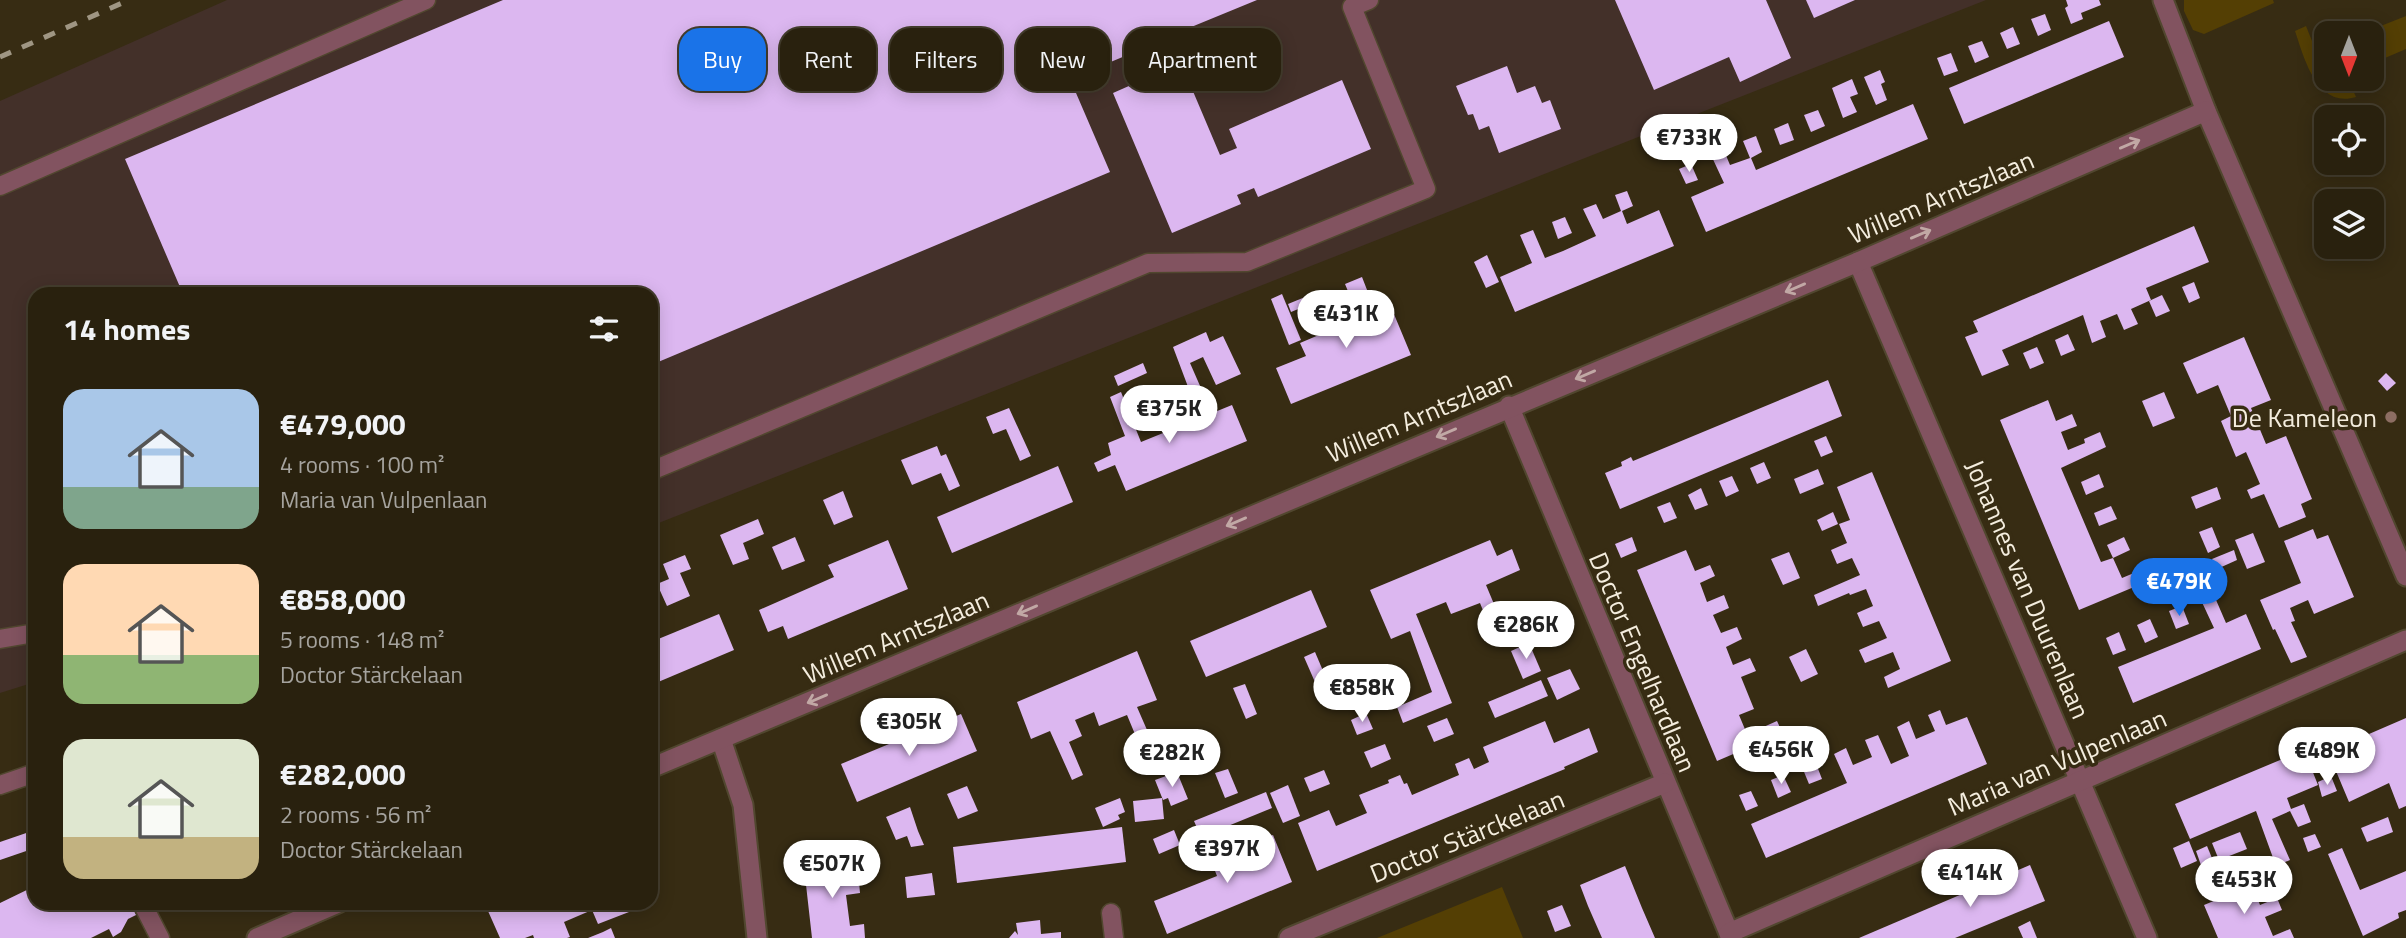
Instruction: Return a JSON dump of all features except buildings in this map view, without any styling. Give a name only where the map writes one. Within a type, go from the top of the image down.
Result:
[{"type":"street","points":[[2163,0],[2206,111],[2406,576]]},
{"type":"street","name":"Willem Arntszlaan","points":[[658,765],[1858,261],[2206,111]]},
{"type":"street","name":"Johannes van Duurenlaan","points":[[1858,261],[2147,938]]},
{"type":"street","name":"Doctor Engelhardlaan","points":[[1509,407],[1730,936]]},
{"type":"street","name":"Maria van Vulpenlaan","points":[[1730,936],[2081,779],[2406,640]]},
{"type":"street","points":[[721,739],[743,805],[757,938]]},
{"type":"street","name":"Doctor Stärckelaan","points":[[1289,938],[1665,783]]},
{"type":"street","points":[[257,938],[322,910]]},
{"type":"lane","points":[[0,186],[426,0]]},
{"type":"lane","points":[[658,468],[1148,263],[1247,261],[1426,189],[1352,7],[1369,0]]},
{"type":"lane","points":[[0,639],[28,634]]},
{"type":"lane","points":[[0,785],[28,775]]},
{"type":"lane","points":[[146,910],[160,938]]},
{"type":"lane","points":[[1111,913],[1114,938]]},
{"type":"shaded area","points":[[227,0],[1986,0],[658,523],[658,287],[28,287],[28,684],[0,693],[0,101]]},
{"type":"shaded area","points":[[2184,0],[2273,0],[2274,3],[2204,34],[2193,30],[2184,11]]},
{"type":"shaded area","points":[[2406,16],[2406,49],[2384,58],[2384,25]]},
{"type":"shaded area","points":[[2306,26],[2314,46],[2314,79],[2308,67],[2295,31]]},
{"type":"shaded area","points":[[2325,91],[2353,91],[2356,97],[2343,99]]},
{"type":"shaded area","points":[[1502,887],[1523,938],[1377,938]]},
{"type":"railway","points":[[0,57],[129,0]]},
{"type":"place","name":"De Kameleon","points":[[2391,417]]}]
